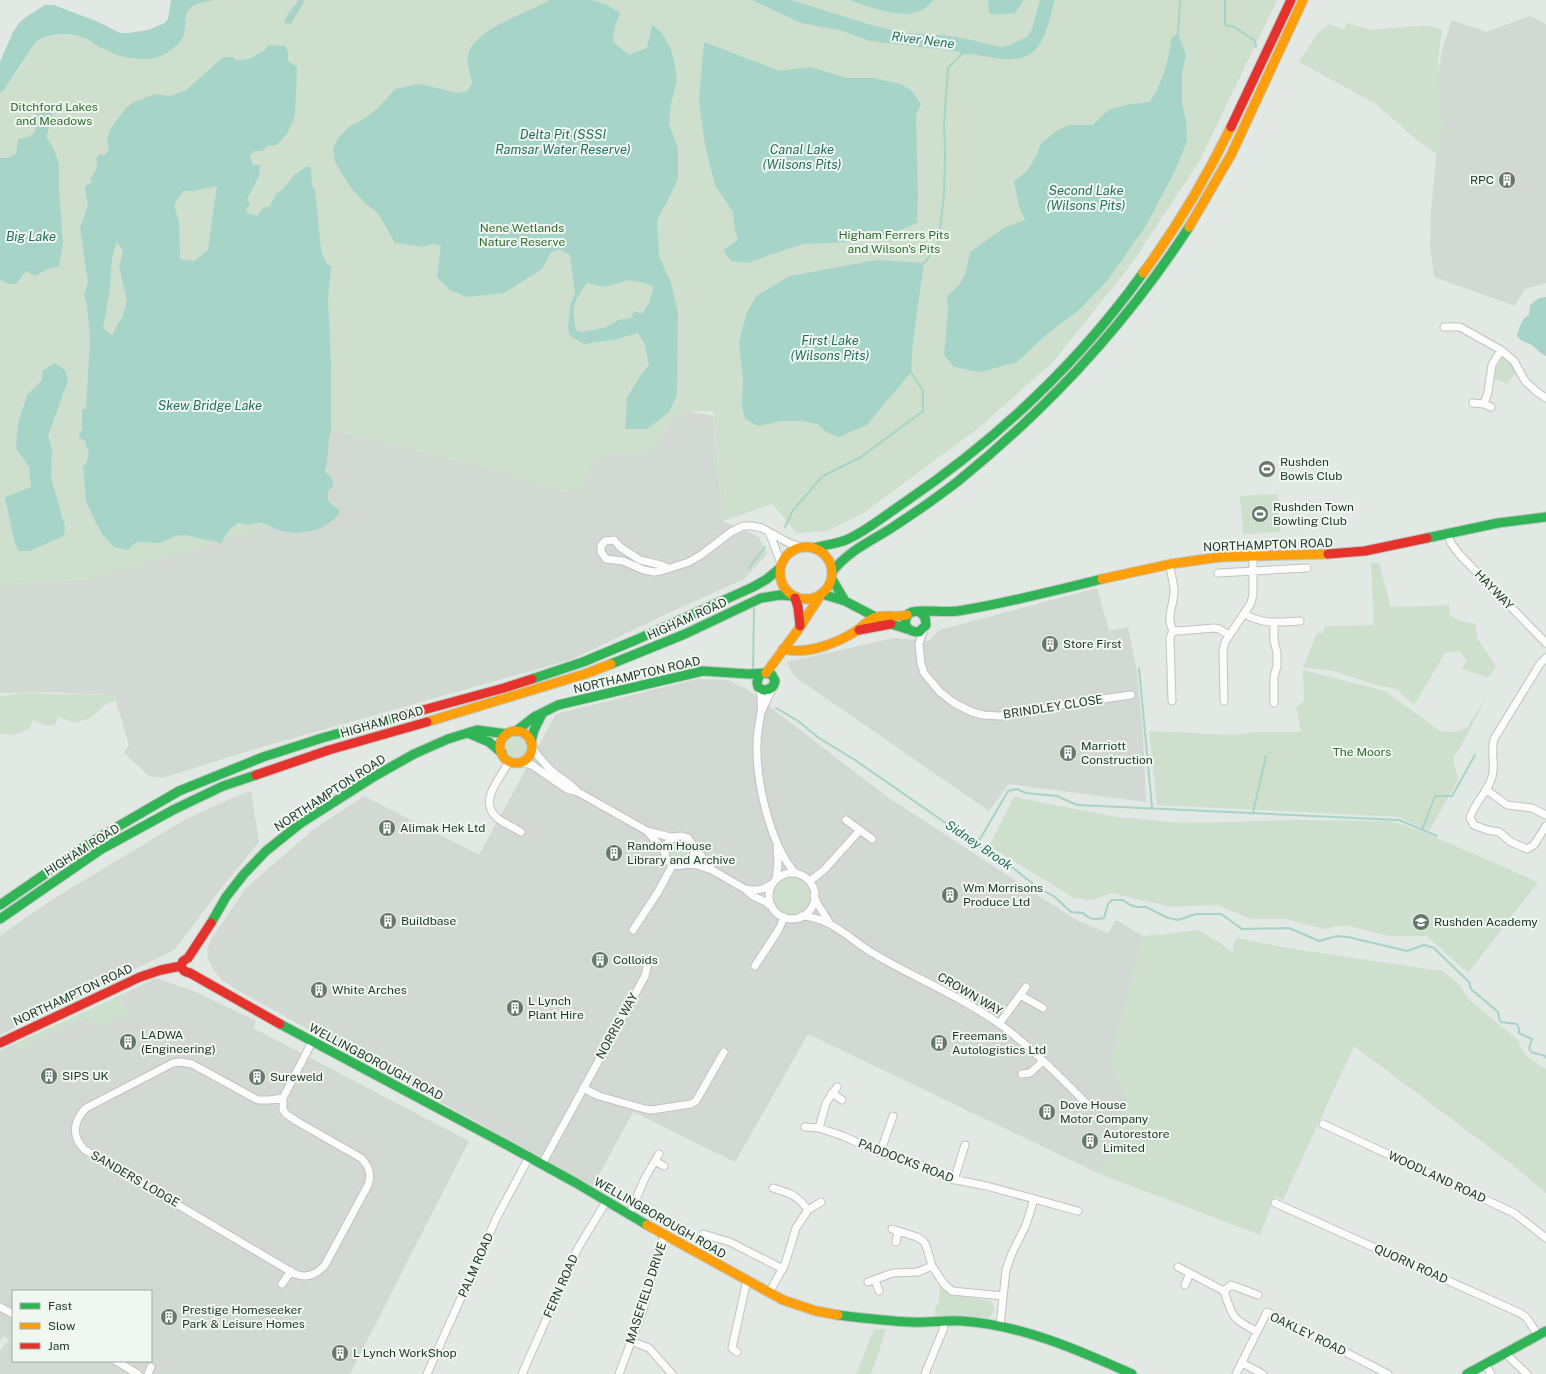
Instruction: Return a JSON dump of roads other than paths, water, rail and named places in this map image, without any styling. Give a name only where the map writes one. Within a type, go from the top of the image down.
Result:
[{"type":"main road","points":[[800,626],[798,607],[793,597],[781,584],[779,576],[780,566],[789,552],[801,547],[814,548],[846,540],[860,532],[956,464],[987,439],[1043,389],[1103,326],[1156,257],[1194,196],[1233,124],[1291,0]]},
{"type":"main road","points":[[766,674],[775,682],[773,687],[766,691],[759,687],[757,679],[766,674],[821,595],[827,590],[837,563],[850,552],[890,528],[945,491],[1049,399],[1112,330],[1163,265],[1205,201],[1244,128],[1303,0]]},
{"type":"main road","name":"NORTHAMPTON ROAD","points":[[920,612],[944,612],[997,604],[1169,564],[1219,557],[1253,555],[1325,555],[1359,552],[1404,544],[1495,523],[1546,517]]},
{"type":"main road","points":[[814,548],[825,555],[829,560],[832,575],[845,601]]},
{"type":"main road","name":"HIGHAM ROAD","points":[[0,905],[94,841],[179,791],[263,757],[322,738],[504,688],[582,662],[638,639],[753,587],[768,579],[780,566]]},
{"type":"main road","name":"HIGHAM ROAD","points":[[0,919],[100,850],[174,810],[223,786],[329,750],[392,733],[585,674],[685,634],[761,598],[780,595],[793,597]]},
{"type":"main road","points":[[783,649],[789,652],[809,649],[835,640],[856,630],[876,617],[886,615],[897,617],[907,615],[914,611],[920,612],[925,617],[925,626],[919,632],[909,630],[876,617],[845,601],[821,595],[807,600],[793,597]]},
{"type":"main road","name":"NORTHAMPTON ROAD","points":[[925,626],[944,612]]},
{"type":"main road","points":[[907,615],[905,621],[909,630]]},
{"type":"main road","points":[[856,630],[892,624]]},
{"type":"main road","name":"NORTHAMPTON ROAD","points":[[193,965],[200,940],[226,897],[244,874],[266,851],[287,833],[339,798],[414,754],[448,739],[477,730],[511,732],[534,717],[558,705],[703,671],[717,671],[741,675],[766,674]]},
{"type":"main road","name":"NORTHAMPTON ROAD","points":[[741,675],[759,687]]},
{"type":"main road","points":[[532,745],[524,733],[511,732],[502,740],[500,747],[505,758],[510,761],[521,762],[528,759],[531,754],[534,730],[542,714]]},
{"type":"main road","points":[[468,734],[489,742],[502,753]]},
{"type":"main road","name":"WELLINGBOROUGH ROAD","points":[[181,966],[183,971],[193,965],[209,983],[236,1000],[542,1164],[629,1215],[769,1293],[796,1306],[816,1312],[884,1320],[973,1322],[1000,1326],[1066,1345],[1093,1355],[1132,1374]]},
{"type":"main road","name":"NORTHAMPTON ROAD","points":[[0,1044],[140,976],[181,966]]},
{"type":"main road","points":[[1467,1374],[1546,1331]]},
{"type":"street","points":[[1444,328],[1460,328],[1501,350],[1514,361],[1525,381],[1546,398]]},
{"type":"street","points":[[1473,403],[1487,406],[1492,365],[1501,350]]},
{"type":"street","points":[[668,568],[640,560],[611,540],[605,541],[601,546],[601,552],[604,557],[609,560],[615,559],[623,561],[644,570],[654,572],[668,568],[689,562],[701,555],[721,538],[743,526],[757,526],[789,543],[801,547]]},
{"type":"street","points":[[769,532],[780,566]]},
{"type":"street","name":"HAYWAY","points":[[1447,533],[1451,544],[1459,554],[1546,643]]},
{"type":"street","points":[[615,559],[620,554],[620,547]]},
{"type":"street","points":[[1224,701],[1222,658],[1225,642],[1251,603],[1253,594],[1253,555]]},
{"type":"street","points":[[1169,564],[1174,590],[1169,618],[1170,625],[1173,630]]},
{"type":"street","points":[[1218,573],[1307,568]]},
{"type":"street","points":[[1244,614],[1255,620],[1274,622],[1300,621]]},
{"type":"street","points":[[1274,622],[1274,641],[1277,652],[1277,666],[1274,677],[1274,703]]},
{"type":"street","name":"BRINDLEY CLOSE","points":[[925,626],[920,644],[921,664],[924,673],[930,682],[954,703],[968,710],[983,715],[1000,716],[1027,713],[1060,705],[1131,695]]},
{"type":"street","points":[[1173,630],[1178,631],[1214,628],[1219,629],[1229,636]]},
{"type":"street","points":[[909,630],[920,644]]},
{"type":"street","points":[[1172,701],[1170,638],[1173,630]]},
{"type":"street","points":[[1546,658],[1540,664],[1494,739],[1492,747],[1494,771],[1487,790],[1470,816],[1470,820],[1474,825],[1487,830],[1499,832],[1511,842],[1527,849],[1534,845],[1546,826]]},
{"type":"street","points":[[759,687],[761,712]]},
{"type":"street","points":[[745,889],[756,891],[764,889],[774,881],[786,873],[795,873],[802,875],[810,881],[814,896],[811,908],[802,916],[797,918],[784,917],[775,912],[769,895],[774,881],[778,864],[777,845],[760,781],[757,745],[758,726],[761,712],[773,687]]},
{"type":"street","points":[[532,745],[542,761],[554,773],[571,784],[578,792]]},
{"type":"street","points":[[510,761],[489,797],[489,802],[493,813],[497,818],[522,832]]},
{"type":"street","points":[[521,762],[532,765],[567,789],[578,792],[647,831],[676,837]]},
{"type":"street","points":[[1487,790],[1507,805],[1532,808],[1546,815]]},
{"type":"street","points":[[846,820],[872,839]]},
{"type":"street","points":[[810,881],[824,870],[860,830]]},
{"type":"street","points":[[647,831],[673,864],[683,866],[692,860],[694,856],[694,847]]},
{"type":"street","points":[[665,852],[667,842],[676,837],[682,836],[688,838],[712,870]]},
{"type":"street","points":[[777,845],[795,873]]},
{"type":"street","points":[[633,930],[658,892],[673,864]]},
{"type":"street","points":[[687,864],[697,865],[712,870],[772,907]]},
{"type":"street","name":"CROWN WAY","points":[[814,896],[829,922]]},
{"type":"street","name":"CROWN WAY","points":[[802,916],[810,916],[829,922],[875,955],[999,1024],[1018,1038],[1086,1103]]},
{"type":"street","points":[[755,966],[776,934],[784,917]]},
{"type":"street","name":"NORRIS WAY","points":[[542,1164],[645,976],[648,963]]},
{"type":"street","points":[[999,1024],[1026,987]]},
{"type":"street","points":[[1020,995],[1043,1008]]},
{"type":"street","points":[[283,1098],[312,1042]]},
{"type":"street","points":[[583,1088],[599,1096],[651,1110],[691,1104],[696,1101],[724,1052]]},
{"type":"street","points":[[1022,1074],[1030,1073],[1043,1061]]},
{"type":"street","name":"SANDERS LODGE","points":[[180,1062],[192,1064],[258,1100],[283,1098],[282,1105],[286,1114],[361,1158],[367,1163],[370,1170],[368,1185],[322,1269],[318,1273],[306,1276],[300,1276],[291,1271],[85,1150],[80,1145],[75,1134],[77,1120],[86,1108],[169,1065],[180,1062]]},
{"type":"street","points":[[819,1128],[823,1109],[834,1090],[842,1100]]},
{"type":"street","points":[[880,1153],[892,1116]]},
{"type":"street","name":"WOODLAND ROAD","points":[[1323,1124],[1514,1213],[1546,1238]]},
{"type":"street","name":"PADDOCKS ROAD","points":[[805,1127],[819,1128],[843,1136],[880,1153],[921,1165],[940,1175],[954,1180],[988,1186],[1078,1211]]},
{"type":"street","points":[[954,1180],[965,1145]]},
{"type":"street","points":[[629,1215],[645,1178],[659,1154]]},
{"type":"street","name":"PALM ROAD","points":[[427,1374],[497,1217],[529,1157]]},
{"type":"street","points":[[655,1161],[664,1166]]},
{"type":"street","points":[[772,1188],[792,1194],[800,1200],[808,1210]]},
{"type":"street","points":[[1000,1326],[1006,1270],[1026,1225],[1034,1199]]},
{"type":"street","name":"FERN ROAD","points":[[522,1374],[578,1248],[606,1202]]},
{"type":"street","points":[[769,1293],[783,1269],[796,1228],[808,1210],[821,1202]]},
{"type":"street","name":"QUORN ROAD","points":[[1275,1203],[1520,1313],[1526,1317],[1538,1336]]},
{"type":"street","points":[[896,1242],[895,1230],[917,1237],[923,1241],[926,1245],[932,1266],[944,1284],[952,1291],[1003,1296]]},
{"type":"street","points":[[703,1234],[731,1239],[783,1269]]},
{"type":"street","name":"MASEFIELD DRIVE","points":[[619,1374],[644,1305],[656,1255],[665,1235]]},
{"type":"street","points":[[879,1291],[871,1281],[893,1273],[918,1272],[932,1266]]},
{"type":"street","points":[[1178,1267],[1224,1291],[1232,1314],[1241,1324],[1256,1331]]},
{"type":"street","points":[[282,1284],[291,1271]]},
{"type":"street","points":[[1185,1285],[1190,1273]]},
{"type":"street","points":[[737,1352],[732,1348],[746,1280]]},
{"type":"street","points":[[1224,1291],[1231,1285],[1258,1295]]},
{"type":"street","points":[[0,1307],[12,1313]]},
{"type":"street","name":"OAKLEY ROAD","points":[[1236,1374],[1256,1331],[1267,1312],[1388,1374]]},
{"type":"street","points":[[925,1374],[943,1330],[945,1321]]},
{"type":"street","points":[[631,1341],[649,1348],[672,1374]]},
{"type":"street","points":[[1505,1353],[1528,1374]]},
{"type":"street","points":[[118,1362],[138,1374]]},
{"type":"street","points":[[1242,1363],[1263,1374]]},
{"type":"street","points":[[1485,1364],[1491,1374]]},
{"type":"water","points":[[171,0],[214,0],[197,4],[187,12],[185,31],[182,39],[174,48],[164,55],[147,59],[128,58],[100,48],[86,39],[76,35],[63,34],[50,36],[43,38],[34,44],[4,90],[0,93],[0,62],[13,32],[19,23],[26,17],[45,5],[54,5],[96,21],[120,33],[128,33],[148,30],[165,23],[168,19]]},
{"type":"water","points":[[297,0],[305,0],[291,24],[284,23],[289,12],[297,3]]},
{"type":"water","name":"Delta Pit (SSSI Ramsar Water Reserve)","points":[[550,0],[592,0],[607,5],[620,13],[615,26],[613,42],[629,55],[647,48],[652,25],[662,33],[671,49],[677,80],[671,104],[669,124],[678,148],[678,178],[657,220],[659,256],[671,283],[678,313],[677,395],[669,412],[647,429],[625,429],[627,398],[640,376],[649,365],[645,344],[638,333],[617,339],[584,344],[570,336],[568,327],[570,306],[575,293],[570,255],[560,249],[551,252],[542,269],[504,293],[467,297],[450,290],[437,277],[441,246],[433,244],[423,247],[395,243],[378,213],[365,203],[351,188],[335,162],[333,149],[338,138],[349,127],[365,118],[378,108],[395,89],[420,84],[458,93],[467,91],[472,83],[468,65],[468,55],[472,45],[480,37],[503,22]],"holes":[[[628,280],[645,283],[654,287],[649,303],[642,314],[634,311],[631,318],[618,320],[604,328],[581,332],[576,330],[574,305],[587,283],[605,287]]]},
{"type":"water","name":"River Nene","points":[[752,0],[791,0],[871,25],[906,33],[941,35],[967,39],[1000,47],[1011,45],[1028,36],[1032,29],[1040,0],[1055,0],[1043,39],[1034,51],[1027,56],[1020,58],[1003,59],[960,54],[960,52],[955,51],[870,41],[843,31],[801,23]]},
{"type":"water","points":[[849,0],[934,0],[922,10],[905,14],[876,9]]},
{"type":"water","points":[[988,0],[1024,0],[1015,13],[996,15],[989,13]]},
{"type":"water","name":"Second Lake (Wilsons Pits)","points":[[1178,33],[1186,54],[1182,74],[1182,104],[1186,120],[1187,141],[1174,173],[1145,227],[1108,280],[1079,310],[1046,335],[1017,362],[981,372],[954,367],[944,355],[948,311],[947,296],[962,281],[970,252],[1005,227],[1025,220],[1019,206],[1014,181],[1027,171],[1041,144],[1056,131],[1069,125],[1093,125],[1108,110],[1126,105],[1150,102],[1164,72],[1169,55],[1171,39]]},
{"type":"water","name":"Canal Lake (Wilsons Pits)","points":[[704,42],[780,71],[810,67],[847,78],[874,78],[900,84],[911,90],[921,104],[916,115],[918,196],[917,223],[893,233],[847,242],[803,244],[749,263],[731,261],[723,250],[738,240],[733,212],[715,185],[705,145],[699,100]]},
{"type":"water","name":"Skew Bridge Lake","points":[[268,45],[285,46],[288,51],[288,61],[297,67],[295,116],[287,134],[275,146],[269,145],[262,151],[254,151],[250,156],[253,165],[260,165],[259,176],[247,199],[250,204],[246,209],[248,213],[257,216],[263,208],[270,206],[276,194],[283,189],[294,175],[307,166],[311,168],[312,186],[315,189],[321,250],[326,263],[331,267],[328,298],[331,365],[331,430],[325,472],[331,478],[333,484],[333,487],[329,490],[328,500],[340,511],[329,523],[306,532],[298,533],[282,531],[262,523],[247,525],[238,523],[229,530],[221,543],[185,535],[176,536],[160,543],[139,542],[133,544],[128,550],[114,547],[103,535],[86,501],[83,465],[86,465],[89,449],[86,447],[86,442],[80,438],[79,434],[82,430],[82,410],[86,408],[90,339],[87,304],[84,294],[88,283],[80,228],[88,206],[85,188],[91,183],[91,178],[96,169],[96,159],[100,154],[104,155],[109,151],[107,139],[111,128],[126,108],[134,102],[154,94],[169,96],[185,91],[223,57],[233,57],[236,60],[244,60],[255,56],[266,49]],"holes":[[[217,186],[208,250],[194,261],[180,259],[179,222],[174,205],[183,191],[194,191]],[[117,242],[123,252],[119,266],[127,301],[122,317],[112,335],[103,328],[110,290],[112,257]]]},
{"type":"water","name":"Big Lake","points":[[41,101],[49,108],[53,115],[46,137],[53,147],[59,164],[59,189],[63,244],[59,267],[48,269],[35,276],[26,271],[16,284],[9,284],[0,280],[0,158],[8,158],[16,153],[18,139],[28,137],[35,132],[37,119],[33,108]]},
{"type":"water","name":"First Lake (Wilsons Pits)","points":[[877,260],[924,263],[913,341],[911,372],[867,425],[839,437],[826,432],[818,424],[801,421],[782,421],[758,426],[745,419],[742,406],[743,379],[739,342],[746,315],[756,296],[790,276]]},
{"type":"water","points":[[1546,297],[1546,356],[1531,344],[1521,340],[1517,336],[1522,321],[1529,315],[1530,305],[1539,298]]},
{"type":"water","points":[[55,363],[65,370],[68,380],[48,436],[52,451],[51,478],[65,527],[64,536],[29,551],[19,551],[15,544],[5,497],[31,487],[29,467],[16,448],[18,424],[27,395],[42,380],[42,371]]},
{"type":"waterway","points":[[1178,33],[1180,0]]},
{"type":"waterway","points":[[1225,0],[1226,25],[1234,27],[1255,41],[1256,47]]},
{"type":"waterway","points":[[924,263],[938,246],[944,195],[944,124],[948,68],[964,52]]},
{"type":"waterway","points":[[785,527],[793,510],[823,476],[861,457],[923,411],[923,391],[911,372]]},
{"type":"waterway","points":[[749,568],[765,547]]},
{"type":"waterway","points":[[753,668],[754,609]]},
{"type":"waterway","points":[[1139,668],[1152,807]]},
{"type":"waterway","name":"Sidney Brook","points":[[776,708],[798,721],[819,738],[855,760],[999,860],[1013,868],[1037,887],[1055,897],[1071,912],[1083,913],[1093,919],[1104,918],[1108,904],[1112,900],[1123,900],[1130,905],[1146,907],[1168,918],[1178,920],[1196,914],[1221,914],[1242,929],[1289,928],[1319,941],[1337,936],[1348,937],[1407,951],[1424,945],[1434,948],[1469,982],[1471,989],[1498,1012],[1501,1022],[1517,1024],[1519,1033],[1532,1039],[1529,1048],[1531,1052],[1545,1056],[1546,1058]]},
{"type":"waterway","points":[[1422,830],[1435,796],[1452,796],[1475,755]]},
{"type":"waterway","points":[[1253,813],[1266,756]]},
{"type":"waterway","points":[[973,842],[980,839],[1008,791],[1017,789],[1026,793],[1057,796],[1077,805],[1399,820],[1437,836]]},
{"type":"place","name":"RPC","points":[[1507,180]]},
{"type":"place","name":"Rushden Bowls Club","points":[[1267,469]]},
{"type":"place","name":"Rushden Town Bowling Club","points":[[1260,514]]},
{"type":"place","name":"Store First","points":[[1050,644]]},
{"type":"place","name":"Marriott Construction","points":[[1068,753]]},
{"type":"place","name":"Alimak Hek Ltd","points":[[387,828]]},
{"type":"place","name":"Random House Library and Archive","points":[[614,853]]},
{"type":"place","name":"Wm Morrisons Produce Ltd","points":[[950,895]]},
{"type":"place","name":"Buildbase","points":[[388,921]]},
{"type":"place","name":"Rushden Academy","points":[[1421,922]]},
{"type":"place","name":"Colloids","points":[[600,960]]},
{"type":"place","name":"White Arches","points":[[319,990]]},
{"type":"place","name":"L Lynch Plant Hire","points":[[515,1008]]},
{"type":"place","name":"LADWA (Engineering)","points":[[128,1042]]},
{"type":"place","name":"Freemans Autologistics Ltd","points":[[939,1043]]},
{"type":"place","name":"SIPS UK","points":[[49,1076]]},
{"type":"place","name":"Sureweld","points":[[257,1077]]},
{"type":"place","name":"Dove House Motor Company","points":[[1047,1112]]},
{"type":"place","name":"Autorestore Limited","points":[[1090,1141]]},
{"type":"place","name":"Prestige Homeseeker Park & Leisure Homes","points":[[169,1317]]},
{"type":"place","name":"L Lynch WorkShop","points":[[340,1353]]},
{"type":"park label","name":"Ditchford Lakes and Meadows","points":[[54,114]]},
{"type":"park label","name":"Nene Wetlands Nature Reserve","points":[[522,235]]},
{"type":"park label","name":"Higham Ferrers Pits and Wilson's Pits","points":[[894,242]]},
{"type":"park label","name":"The Moors","points":[[1362,752]]}]
